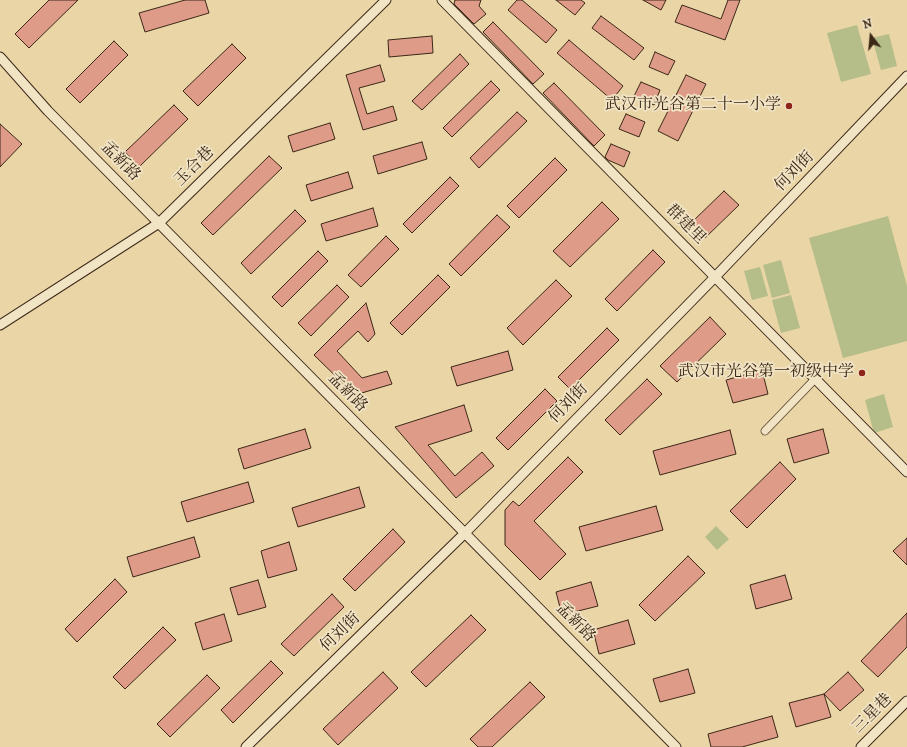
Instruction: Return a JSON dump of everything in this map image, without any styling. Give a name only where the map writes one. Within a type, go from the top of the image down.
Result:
[{"type":"street","name":"玉合巷","points":[[0,325],[159,224],[386,0]]},
{"type":"street","name":"群建里","points":[[442,0],[907,472]]},
{"type":"street","name":"孟新路","points":[[0,57],[4,66],[48,111],[676,747]]},
{"type":"street","name":"何刘街","points":[[246,747],[465,533],[715,277],[907,76]]},
{"type":"street","points":[[765,431],[815,378]]},
{"type":"street","name":"三星巷","points":[[861,747],[907,701]]},
{"type":"green space","points":[[857,25],[871,74],[841,82],[827,33]]},
{"type":"green space","points":[[889,34],[897,66],[881,70],[872,38]]},
{"type":"green space","points":[[888,216],[907,286],[907,341],[843,358],[809,238]]},
{"type":"green space","points":[[781,260],[790,293],[772,298],[763,265]]},
{"type":"green space","points":[[760,267],[768,296],[752,300],[744,271]]},
{"type":"green space","points":[[791,295],[800,328],[781,333],[772,300]]},
{"type":"green space","points":[[884,394],[893,427],[874,433],[865,400]]},
{"type":"green space","points":[[716,526],[729,539],[717,550],[705,537]]},
{"type":"building","points":[[49,0],[78,0],[29,48],[15,34]]},
{"type":"building","points":[[185,0],[205,0],[209,13],[145,32],[139,13]]},
{"type":"building","points":[[455,0],[481,0],[479,6],[486,14],[474,24],[454,4]]},
{"type":"building","points":[[517,0],[522,0],[557,30],[546,43],[508,10]]},
{"type":"building","points":[[556,0],[581,0],[585,3],[575,15]]},
{"type":"building","points":[[643,0],[666,0],[661,10]]},
{"type":"building","points":[[728,0],[740,0],[725,40],[675,22],[682,5],[721,19]]},
{"type":"building","points":[[601,16],[644,48],[634,60],[592,28]]},
{"type":"building","points":[[493,22],[544,74],[533,84],[483,32]]},
{"type":"building","points":[[432,36],[433,53],[389,57],[388,40]]},
{"type":"building","points":[[569,40],[623,86],[612,100],[557,53]]},
{"type":"building","points":[[114,41],[128,55],[80,103],[66,89]]},
{"type":"building","points":[[232,44],[246,58],[198,106],[183,91]]},
{"type":"building","points":[[655,52],[675,61],[668,75],[649,67]]},
{"type":"building","points":[[460,54],[469,64],[422,110],[412,101]]},
{"type":"building","points":[[380,65],[385,81],[359,88],[367,114],[393,106],[397,120],[363,130],[346,75]]},
{"type":"building","points":[[686,75],[706,84],[678,141],[658,131]]},
{"type":"building","points":[[491,81],[500,90],[452,137],[443,128]]},
{"type":"building","points":[[641,82],[660,90],[654,105],[634,96]]},
{"type":"building","points":[[554,83],[605,135],[594,146],[543,93]]},
{"type":"building","points":[[174,105],[188,119],[139,167],[125,152]]},
{"type":"building","points":[[517,112],[527,121],[479,168],[470,158]]},
{"type":"building","points":[[626,114],[645,122],[639,137],[619,129]]},
{"type":"building","points":[[330,123],[335,139],[293,152],[288,136]]},
{"type":"building","points":[[0,124],[22,144],[0,167]]},
{"type":"building","points":[[422,142],[427,159],[378,174],[373,156]]},
{"type":"building","points":[[611,144],[630,152],[624,167],[608,160],[605,157]]},
{"type":"building","points":[[269,156],[282,168],[213,235],[201,223]]},
{"type":"building","points":[[555,158],[567,170],[519,218],[507,206]]},
{"type":"building","points":[[348,172],[353,188],[311,201],[306,185]]},
{"type":"building","points":[[450,177],[459,186],[412,233],[403,224]]},
{"type":"building","points":[[724,191],[739,205],[705,238],[691,223]]},
{"type":"building","points":[[602,202],[619,219],[570,267],[553,251]]},
{"type":"building","points":[[373,208],[378,226],[326,241],[321,224]]},
{"type":"building","points":[[295,210],[306,221],[251,274],[241,263]]},
{"type":"building","points":[[497,215],[510,227],[461,276],[449,264]]},
{"type":"building","points":[[386,236],[399,249],[361,287],[348,275]]},
{"type":"building","points":[[653,250],[665,262],[617,311],[605,299]]},
{"type":"building","points":[[318,251],[328,261],[282,307],[272,297]]},
{"type":"building","points":[[438,275],[450,287],[402,335],[390,323]]},
{"type":"building","points":[[556,280],[572,296],[523,345],[507,328]]},
{"type":"building","points":[[337,285],[349,297],[311,336],[298,323]]},
{"type":"building","points":[[366,303],[375,334],[368,342],[358,331],[337,351],[362,378],[387,371],[392,384],[355,395],[314,355]]},
{"type":"building","points":[[710,317],[726,334],[677,382],[660,366]]},
{"type":"building","points":[[607,328],[619,340],[570,389],[558,377]]},
{"type":"building","points":[[508,351],[513,370],[457,386],[451,367]]},
{"type":"building","points":[[762,370],[768,394],[733,403],[726,380]]},
{"type":"building","points":[[647,379],[662,394],[620,435],[605,420]]},
{"type":"building","points":[[545,389],[557,401],[508,450],[496,438]]},
{"type":"building","points":[[464,405],[472,431],[428,445],[455,476],[482,452],[494,466],[456,498],[395,427]]},
{"type":"building","points":[[305,429],[311,448],[244,469],[238,449]]},
{"type":"building","points":[[823,429],[829,453],[794,463],[787,439]]},
{"type":"building","points":[[730,430],[736,454],[660,475],[653,451]]},
{"type":"building","points":[[568,457],[583,472],[534,521],[566,554],[540,580],[505,545],[505,510],[513,501],[519,506]]},
{"type":"building","points":[[780,462],[796,479],[747,528],[730,511]]},
{"type":"building","points":[[248,482],[254,502],[187,522],[181,502]]},
{"type":"building","points":[[359,487],[365,507],[298,527],[292,508]]},
{"type":"building","points":[[656,506],[663,530],[586,551],[579,527]]},
{"type":"building","points":[[393,529],[405,542],[355,591],[343,579]]},
{"type":"building","points":[[194,537],[200,557],[133,577],[127,557]]},
{"type":"building","points":[[907,538],[907,565],[893,551]]},
{"type":"building","points":[[289,542],[297,570],[268,578],[261,551]]},
{"type":"building","points":[[688,556],[705,573],[655,621],[639,605]]},
{"type":"building","points":[[785,575],[792,599],[756,609],[750,585]]},
{"type":"building","points":[[115,579],[127,592],[77,642],[65,629]]},
{"type":"building","points":[[258,580],[266,607],[238,615],[230,588]]},
{"type":"building","points":[[591,582],[598,606],[562,615],[556,592]]},
{"type":"building","points":[[332,594],[344,607],[294,656],[281,644]]},
{"type":"building","points":[[907,613],[907,647],[878,677],[861,661]]},
{"type":"building","points":[[224,614],[232,641],[203,650],[195,623]]},
{"type":"building","points":[[471,615],[486,630],[426,687],[411,672]]},
{"type":"building","points":[[628,620],[635,644],[599,654],[593,630]]},
{"type":"building","points":[[163,627],[176,640],[125,689],[113,677]]},
{"type":"building","points":[[271,661],[283,673],[233,723],[221,710]]},
{"type":"building","points":[[688,669],[695,693],[660,702],[653,679]]},
{"type":"building","points":[[383,672],[398,688],[338,745],[323,729]]},
{"type":"building","points":[[848,672],[864,690],[840,711],[824,694]]},
{"type":"building","points":[[207,675],[220,688],[170,737],[157,724]]},
{"type":"building","points":[[530,682],[545,697],[492,747],[478,747],[470,739]]},
{"type":"building","points":[[824,694],[831,717],[796,727],[789,703]]},
{"type":"building","points":[[772,716],[778,737],[742,747],[711,747],[708,734]]},
{"type":"place","name":"武汉市光谷第二十一小学","points":[[789,106]]},
{"type":"place","name":"武汉市光谷第一初级中学","points":[[862,373]]}]
